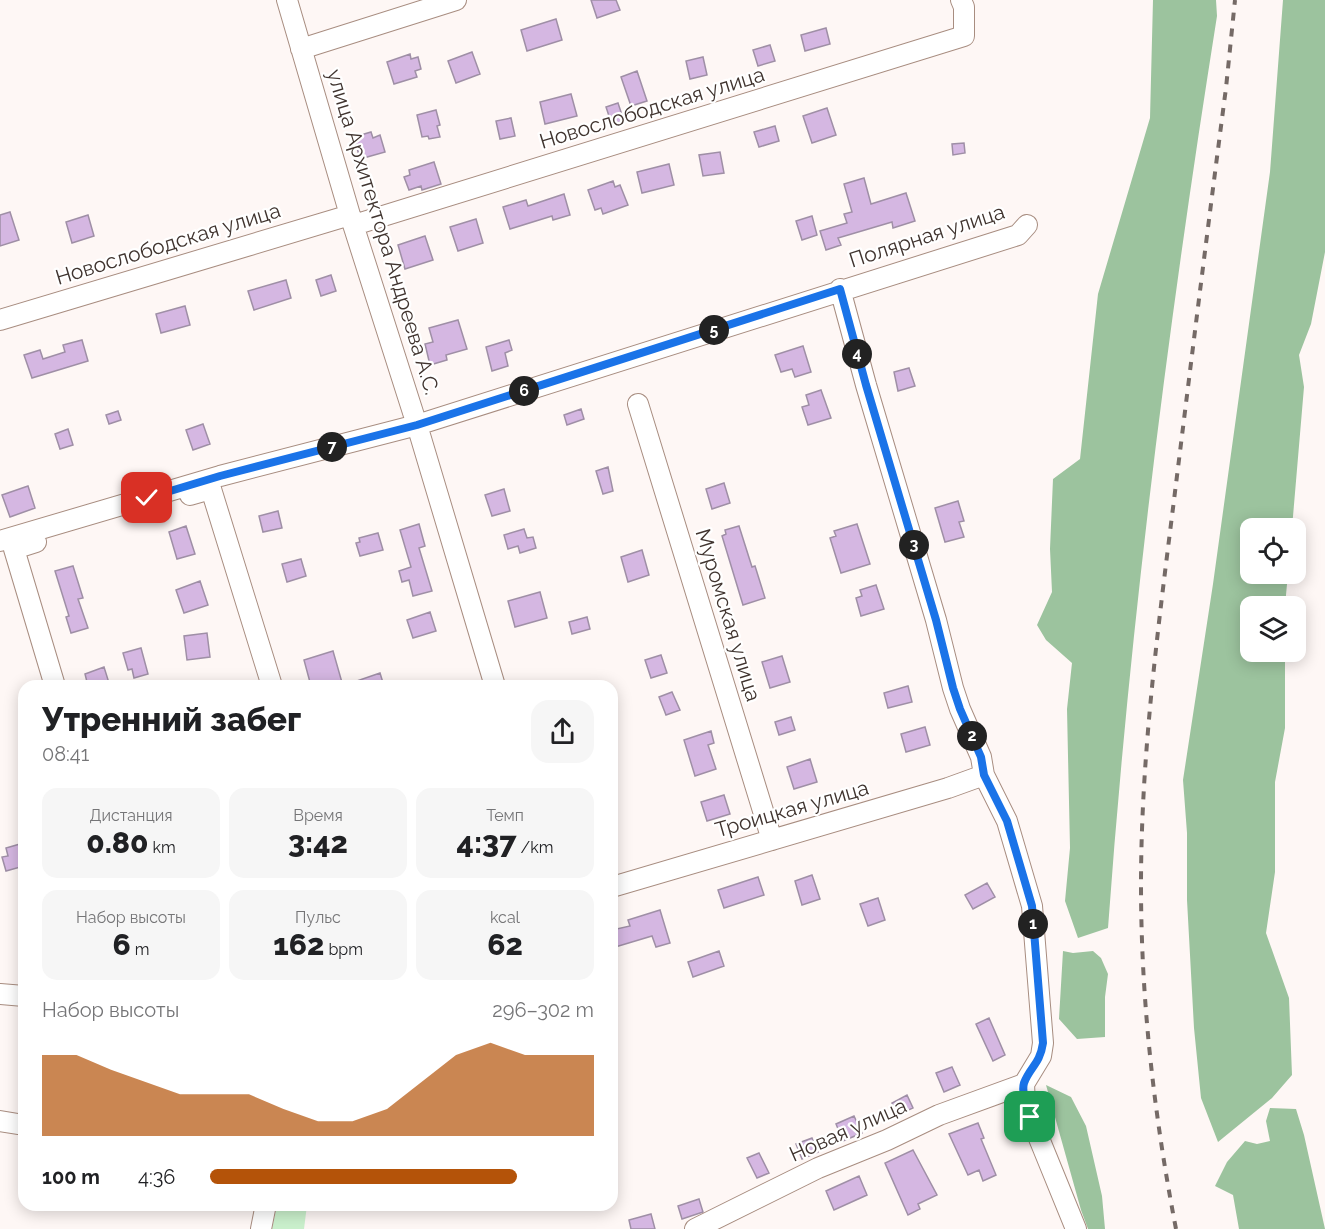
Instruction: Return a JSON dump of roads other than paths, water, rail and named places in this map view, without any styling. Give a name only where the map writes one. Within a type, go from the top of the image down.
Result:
[{"type":"street","name":"улица Архитектора Андреева А.С.","points":[[287,0],[493,680]]},
{"type":"street","points":[[302,50],[456,0]]},
{"type":"street","name":"Новослободская улица","points":[[0,320],[352,220],[964,36],[962,0]]},
{"type":"street","name":"Полярная улица","points":[[7,545],[220,476],[417,425],[840,289],[1018,235],[1027,225]]},
{"type":"street","name":"Полярная улица","points":[[840,289],[936,620],[953,688],[981,757],[984,775]]},
{"type":"street","name":"Муромская улица","points":[[638,404],[772,840]]},
{"type":"street","points":[[53,680],[7,545],[212,489],[270,680]]},
{"type":"street","points":[[984,775],[1007,821],[1032,906],[1043,1043],[1041,1056],[1024,1084],[1025,1104],[1076,1229]]},
{"type":"street","name":"Троицкая улица","points":[[618,885],[948,788],[984,775]]},
{"type":"street","points":[[0,994],[18,996]]},
{"type":"street","name":"Новая улица","points":[[694,1229],[818,1168],[939,1115],[1024,1084]]},
{"type":"street","points":[[0,1122],[18,1124]]},
{"type":"street","points":[[261,1229],[265,1211]]},
{"type":"railway","points":[[1176,1229],[1155,1101],[1146,1015],[1141,885],[1144,788],[1157,644],[1235,0]]}]
